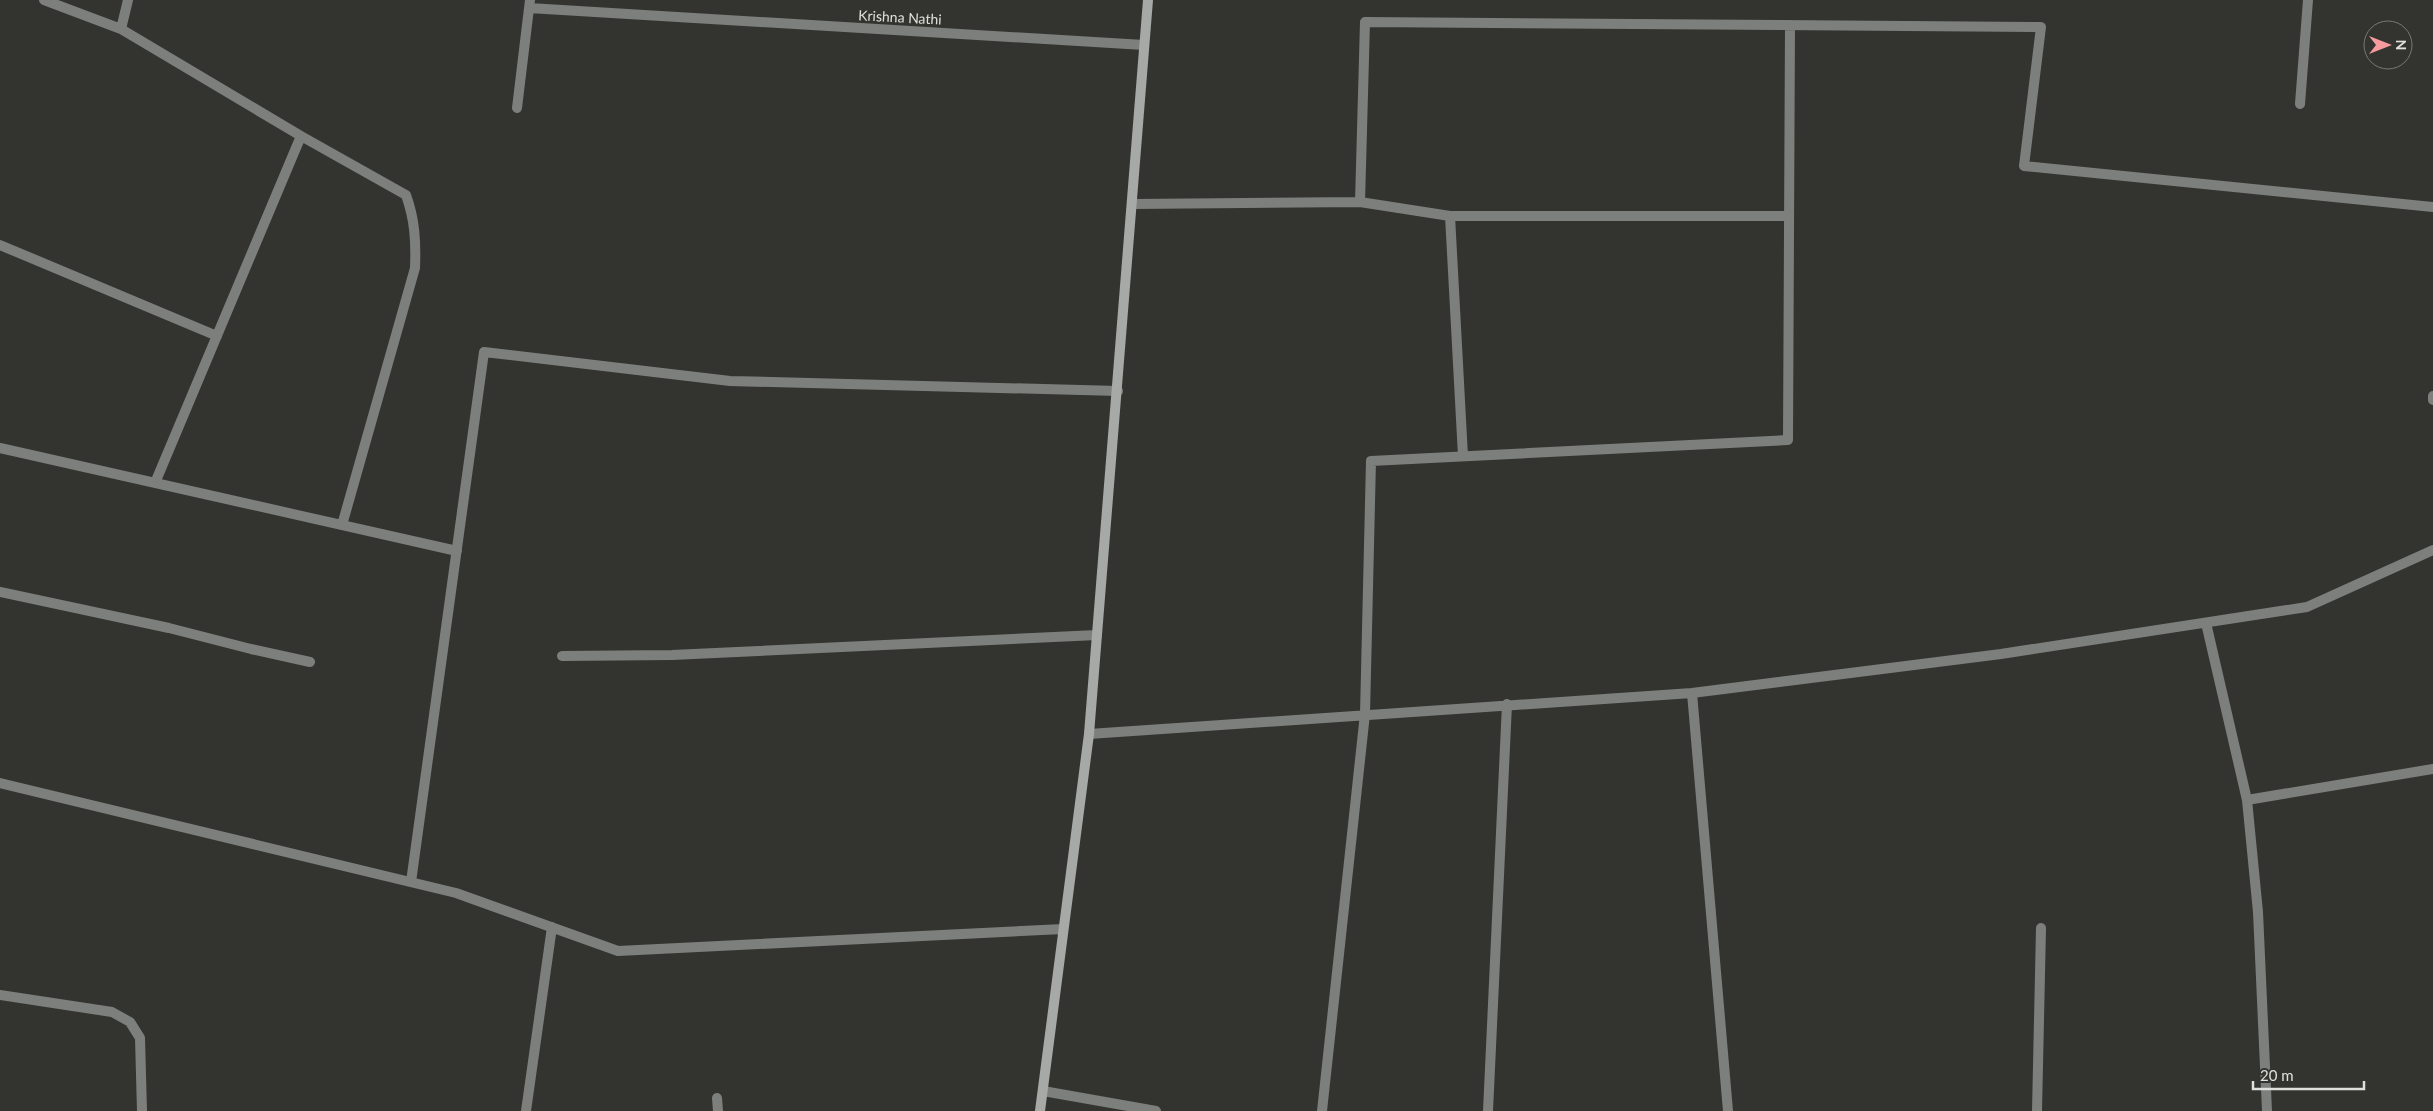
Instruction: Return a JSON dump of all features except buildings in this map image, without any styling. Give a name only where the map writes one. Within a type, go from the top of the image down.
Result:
[{"type":"street","points":[[44,0],[121,29],[301,136],[406,195],[412,212],[416,235],[415,268],[342,525]]},
{"type":"street","points":[[121,29],[128,0]]},
{"type":"street","points":[[1040,1111],[1089,734],[1148,0]]},
{"type":"street","points":[[2300,104],[2308,0]]},
{"type":"street","points":[[517,108],[529,4]]},
{"type":"street","name":"Krishna Nathi","points":[[529,4],[654,16],[1144,45]]},
{"type":"street","points":[[1360,202],[1365,22],[2041,27],[2024,166],[2433,207]]},
{"type":"street","points":[[1322,1111],[1365,714],[1371,461],[1788,440],[1790,25]]},
{"type":"street","points":[[155,483],[301,136]]},
{"type":"street","points":[[1133,204],[1360,202],[1450,216],[1789,216]]},
{"type":"street","points":[[1450,216],[1463,456]]},
{"type":"street","points":[[0,245],[216,336]]},
{"type":"street","points":[[411,882],[484,352],[730,381],[1118,391]]},
{"type":"street","points":[[0,448],[456,551]]},
{"type":"street","points":[[1089,734],[1507,704],[1692,693],[2001,654],[2307,607],[2433,550]]},
{"type":"street","points":[[0,592],[169,628],[251,650],[310,662]]},
{"type":"street","points":[[2206,623],[2246,800],[2258,912],[2267,1111]]},
{"type":"street","points":[[562,656],[682,654],[1097,636]]},
{"type":"street","points":[[1692,693],[1728,1111]]},
{"type":"street","points":[[1488,1111],[1507,704]]},
{"type":"street","points":[[2246,800],[2433,769]]},
{"type":"street","points":[[0,783],[456,893],[618,951],[1063,929]]},
{"type":"street","points":[[526,1111],[552,927]]},
{"type":"street","points":[[2037,1111],[2041,928]]},
{"type":"street","points":[[0,995],[112,1012],[130,1022],[140,1038],[142,1111]]},
{"type":"street","points":[[1043,1091],[1156,1111]]},
{"type":"street","points":[[717,1098],[718,1111]]}]
